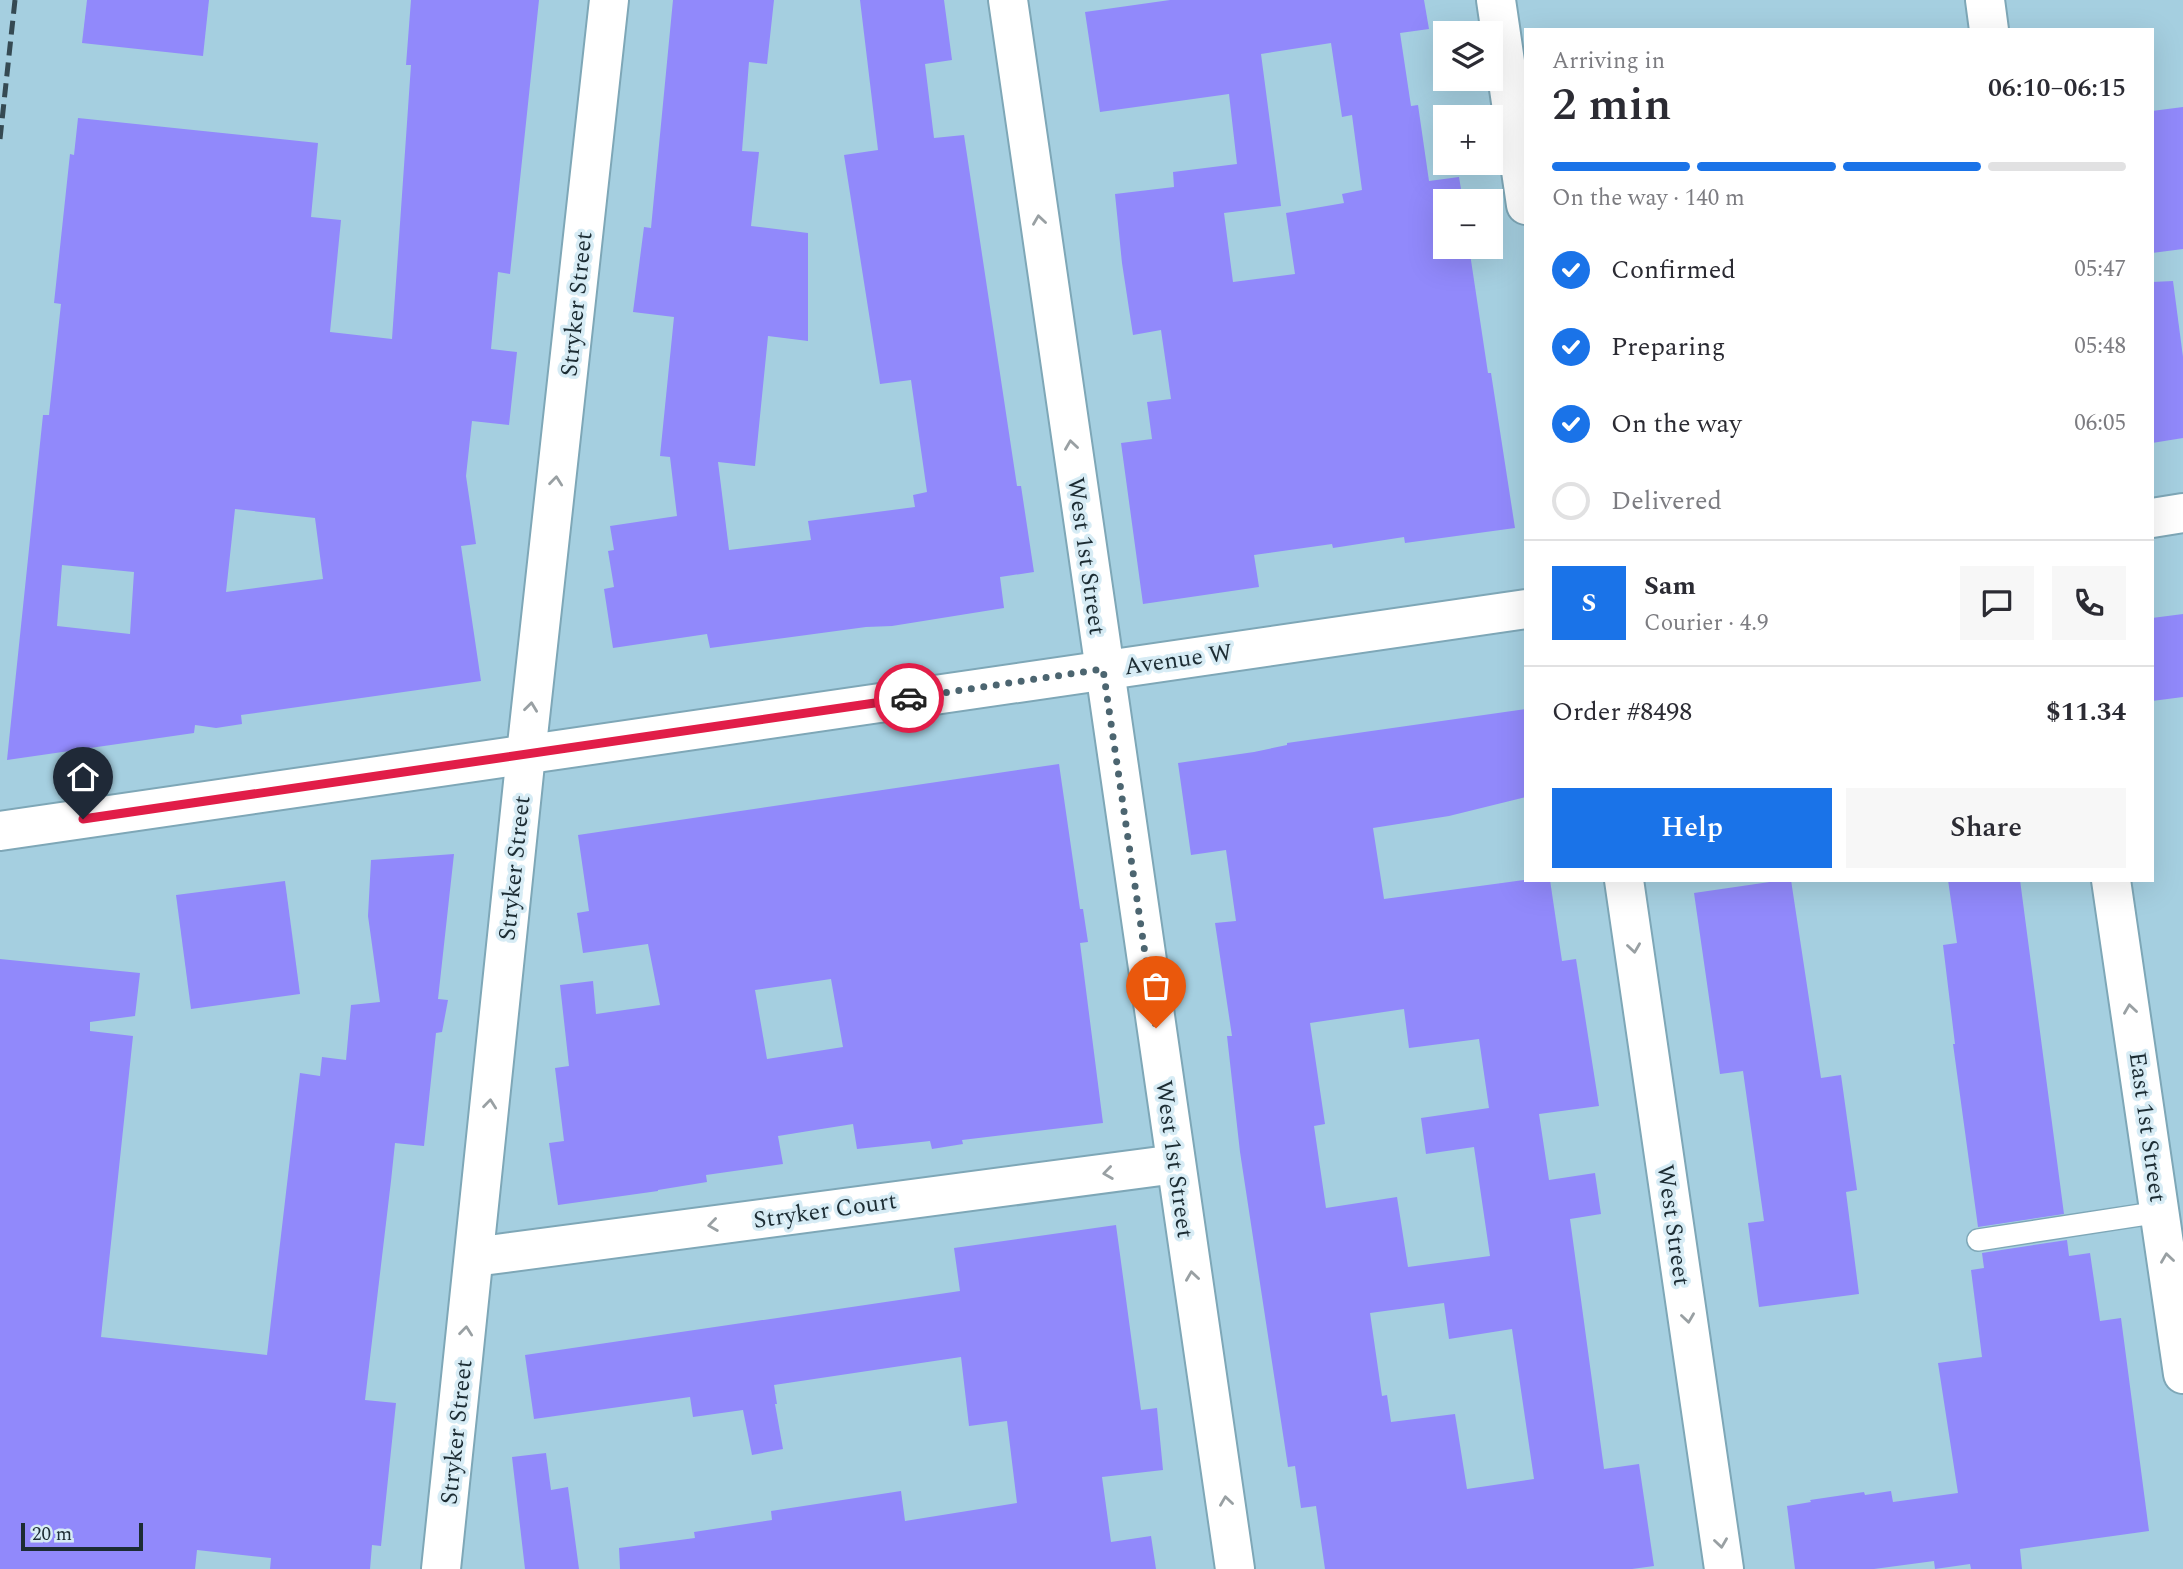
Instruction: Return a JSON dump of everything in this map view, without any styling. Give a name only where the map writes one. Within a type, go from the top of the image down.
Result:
[{"type":"street","name":"Stryker Street","points":[[441,1569],[526,754],[609,0]]},
{"type":"street","name":"West 1st Street","points":[[1008,0],[1103,669],[1236,1569]]},
{"type":"street","points":[[1496,0],[1524,191]]},
{"type":"street","points":[[1985,0],[1989,28]]},
{"type":"street","points":[[2154,518],[2183,513]]},
{"type":"street","name":"Avenue W","points":[[0,831],[1524,609]]},
{"type":"street","name":"West Street","points":[[1624,882],[1724,1569]]},
{"type":"street","name":"East 1st Street","points":[[2111,882],[2183,1374]]},
{"type":"street","name":"Stryker Court","points":[[474,1257],[1176,1164]]},
{"type":"lane","points":[[1978,1240],[2160,1212]]},
{"type":"building","points":[[87,0],[209,0],[203,56],[82,43]]},
{"type":"building","points":[[411,0],[539,0],[510,274],[498,272],[491,349],[517,352],[509,425],[472,421],[466,476],[476,544],[461,546],[481,681],[241,715],[242,724],[216,728],[195,725],[194,733],[7,760],[43,415],[49,415],[61,304],[54,303],[70,154],[74,155],[78,118],[318,143],[311,217],[341,220],[330,332],[392,339],[411,65],[406,65]],"holes":[[[235,509],[315,518],[323,579],[226,592]],[[62,565],[134,572],[130,634],[57,626]]]},
{"type":"building","points":[[673,0],[774,0],[767,64],[749,62],[742,151],[759,152],[751,226],[808,233],[808,341],[768,336],[755,466],[718,462],[729,550],[811,540],[808,521],[915,507],[913,495],[927,492],[911,380],[880,384],[844,155],[878,150],[860,0],[944,0],[952,60],[925,64],[934,138],[964,135],[1017,486],[1021,486],[1034,572],[1000,577],[1004,608],[892,626],[866,627],[710,648],[707,634],[613,648],[604,589],[614,587],[608,551],[614,550],[610,526],[677,516],[670,457],[660,456],[674,317],[633,312],[644,227],[651,228]]},
{"type":"building","points":[[1170,0],[1424,0],[1429,29],[1400,33],[1411,106],[1418,105],[1429,181],[1459,177],[1461,189],[1433,189],[1433,259],[1471,259],[1515,528],[1405,543],[1404,537],[1333,548],[1332,544],[1254,555],[1259,587],[1143,604],[1121,443],[1152,439],[1147,402],[1171,399],[1161,330],[1133,335],[1115,194],[1174,187],[1173,172],[1237,164],[1229,94],[1100,112],[1085,12]],"holes":[[[1331,43],[1342,117],[1352,115],[1362,190],[1342,194],[1344,203],[1286,213],[1295,274],[1233,282],[1224,213],[1281,206],[1261,54]]]},
{"type":"building","points":[[2183,107],[2183,249],[2154,253],[2154,111]]},
{"type":"building","points":[[2173,281],[2183,357],[2183,438],[2154,443],[2154,282]]},
{"type":"building","points":[[2183,614],[2183,697],[2154,701],[2154,618]]},
{"type":"building","points":[[1524,709],[1524,797],[1449,816],[1373,828],[1384,899],[1524,880],[1550,882],[1562,961],[1576,959],[1599,1106],[1539,1114],[1549,1180],[1595,1173],[1601,1214],[1570,1219],[1604,1469],[1639,1464],[1654,1566],[1632,1569],[1325,1569],[1316,1506],[1301,1508],[1295,1466],[1288,1467],[1240,1152],[1227,1036],[1232,1036],[1215,923],[1236,921],[1226,850],[1191,855],[1178,763]],"holes":[[[1404,1009],[1409,1048],[1479,1039],[1489,1108],[1421,1118],[1426,1154],[1474,1147],[1490,1256],[1408,1267],[1397,1197],[1326,1208],[1314,1126],[1325,1124],[1310,1023]],[[1444,1303],[1449,1339],[1512,1329],[1534,1479],[1467,1489],[1455,1414],[1391,1422],[1387,1395],[1382,1396],[1370,1313]]]},
{"type":"building","points":[[1059,764],[1080,909],[1083,909],[1088,942],[1080,943],[1103,1123],[962,1140],[963,1144],[932,1149],[930,1141],[857,1149],[853,1124],[778,1136],[783,1164],[706,1175],[707,1182],[658,1191],[558,1205],[549,1143],[564,1141],[555,1068],[569,1066],[560,985],[593,981],[596,1014],[660,1005],[648,944],[583,953],[577,913],[589,911],[578,835]],"holes":[[[831,979],[843,1047],[767,1059],[755,990]]]},
{"type":"building","points":[[454,854],[438,999],[448,1000],[442,1032],[436,1033],[424,1146],[395,1143],[365,1400],[396,1403],[381,1546],[372,1545],[370,1569],[270,1569],[271,1558],[197,1550],[195,1569],[0,1569],[0,959],[140,973],[135,1016],[90,1022],[90,1031],[133,1036],[101,1337],[267,1355],[300,1073],[320,1076],[322,1057],[346,1060],[351,1005],[380,1002],[368,916],[371,860]]},
{"type":"building","points":[[285,881],[300,994],[191,1009],[176,895]]},
{"type":"building","points":[[1769,882],[1791,882],[1821,1078],[1841,1075],[1857,1190],[1846,1192],[1859,1294],[1759,1307],[1748,1223],[1764,1221],[1743,1071],[1720,1074],[1694,893]]},
{"type":"building","points":[[1948,882],[2020,882],[2064,1214],[1978,1227],[1953,1044],[1943,945],[1957,943]]},
{"type":"building","points":[[1116,1225],[1141,1410],[1157,1408],[1163,1470],[1102,1477],[1111,1542],[1151,1536],[1156,1569],[620,1569],[619,1548],[695,1538],[694,1532],[772,1520],[771,1511],[901,1491],[905,1521],[1017,1503],[1007,1421],[969,1426],[961,1357],[774,1385],[783,1449],[752,1455],[743,1410],[693,1417],[690,1397],[534,1419],[525,1355],[960,1291],[954,1248]]},
{"type":"building","points":[[2067,1240],[2069,1256],[2090,1253],[2100,1321],[2121,1318],[2149,1531],[2020,1549],[2022,1569],[1971,1569],[1970,1564],[1935,1569],[1934,1561],[1874,1569],[1795,1569],[1787,1506],[1864,1492],[1865,1495],[1891,1491],[1893,1502],[1958,1493],[1938,1363],[1982,1357],[1971,1270],[1984,1268],[1982,1253]]},
{"type":"building","points":[[546,1453],[551,1490],[568,1487],[579,1569],[525,1569],[512,1457]]},
{"type":"railway","points":[[0,139],[15,0]]},
{"type":"way so far","points":[[909,698],[1103,669],[1156,1028]]},
{"type":"route","points":[[83,819],[909,698]]}]
